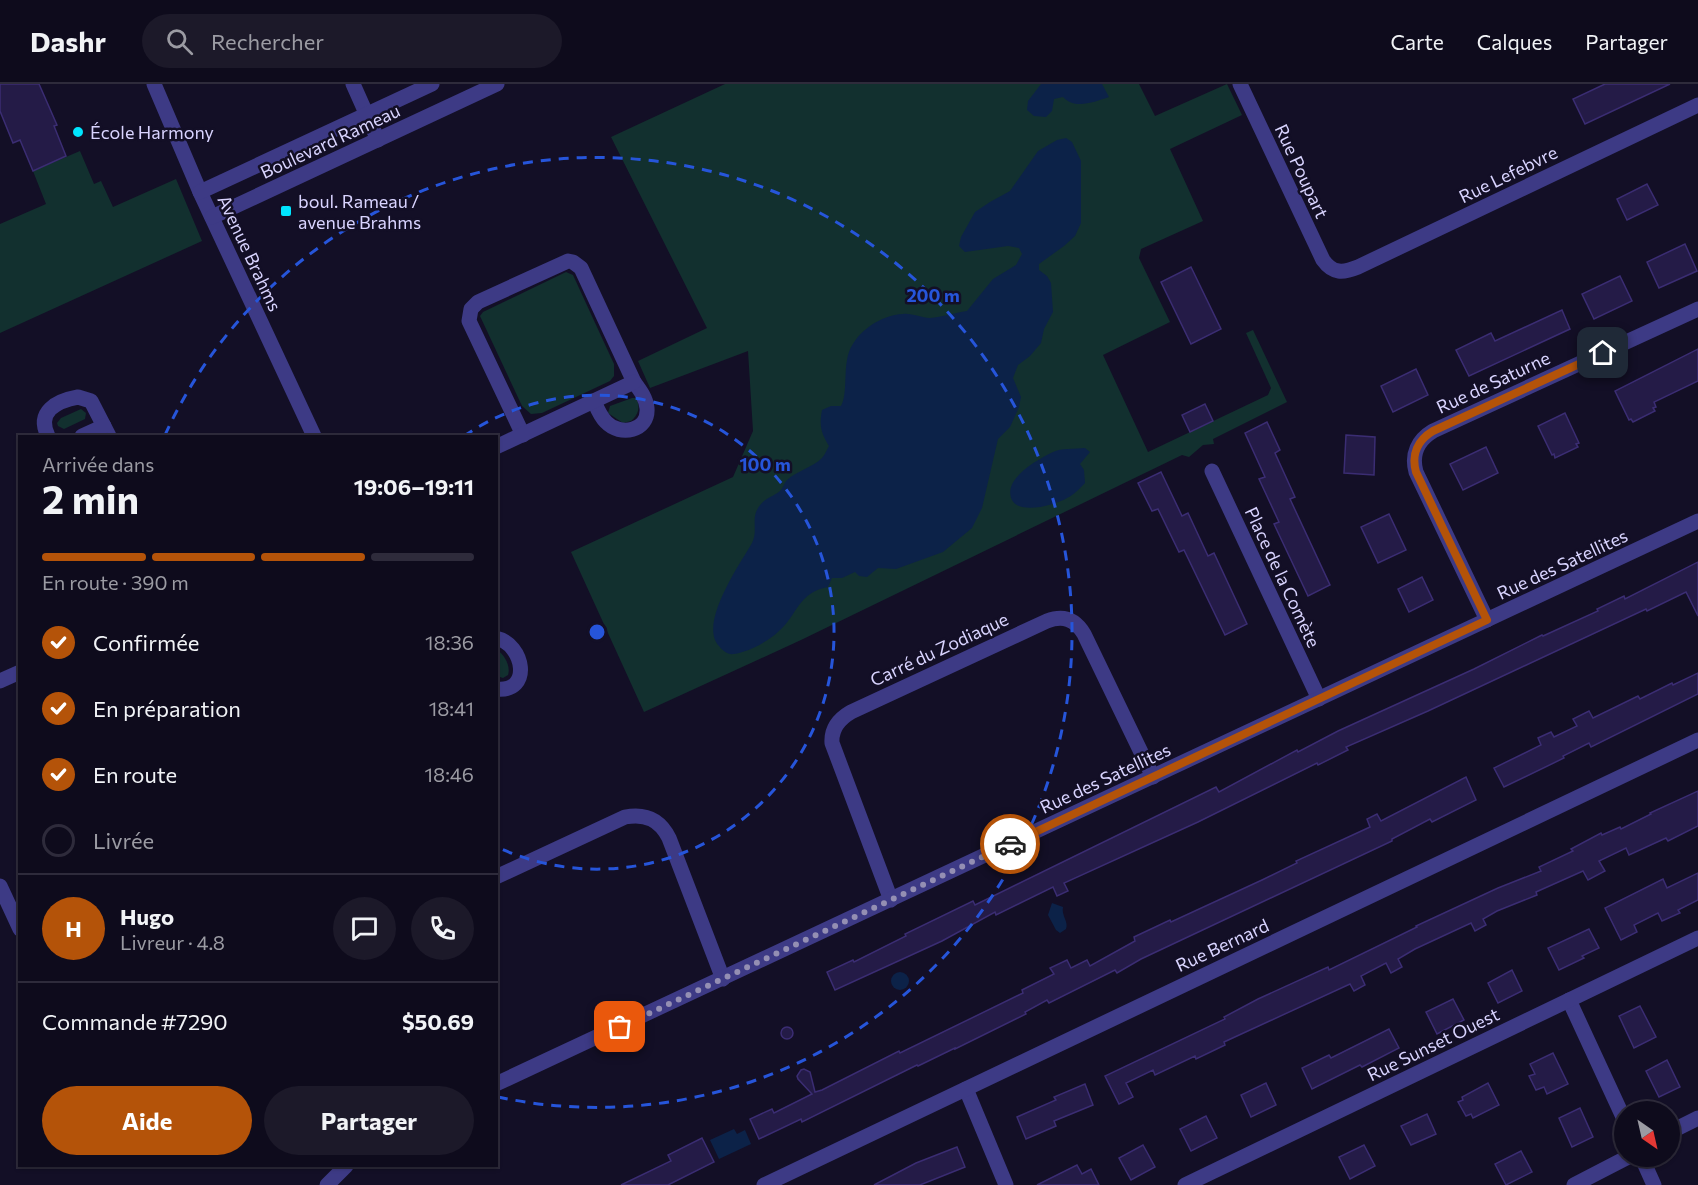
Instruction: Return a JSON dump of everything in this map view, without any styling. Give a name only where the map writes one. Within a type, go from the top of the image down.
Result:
[{"type":"street","name":"Avenue Brahms","points":[[154,84],[200,192],[314,435]]},
{"type":"street","points":[[353,84],[378,140]]},
{"type":"street","name":"Boulevard Rameau","points":[[200,192],[432,84]]},
{"type":"street","name":"Boulevard Rameau","points":[[212,217],[497,84]]},
{"type":"street","name":"Rue Poupart","points":[[1240,84],[1323,260],[1334,271]]},
{"type":"street","name":"Rue Lefebvre","points":[[1334,271],[1343,272],[1358,267],[1698,105]]},
{"type":"street","points":[[523,435],[469,321],[469,314],[478,302],[568,261],[582,268],[634,382],[647,405],[645,418],[637,428],[625,432],[612,428],[603,418],[594,401]]},
{"type":"street","name":"Rue de Saturne","points":[[1487,620],[1416,472],[1414,460],[1420,442],[1433,431],[1698,309]]},
{"type":"street","points":[[498,446],[634,382]]},
{"type":"street","points":[[48,435],[43,424],[44,416],[49,410],[78,397],[91,401],[106,431],[87,435]]},
{"type":"street","name":"Place de la Comète","points":[[1212,471],[1319,699]]},
{"type":"street","name":"Rue des Satellites","points":[[498,1083],[1698,521]]},
{"type":"street","name":"Carré du Zodiaque","points":[[891,900],[832,743],[835,726],[841,718],[851,712],[1047,621],[1065,618],[1076,624],[1084,634],[1153,777]]},
{"type":"street","points":[[498,639],[512,647],[521,671],[520,678],[510,688],[498,689]]},
{"type":"street","points":[[0,681],[18,673]]},
{"type":"street","name":"Rue Bernard","points":[[764,1185],[1698,740]]},
{"type":"street","points":[[498,876],[625,817],[633,815],[649,817],[661,825],[669,838],[723,979]]},
{"type":"street","points":[[18,890],[2,891],[18,925]]},
{"type":"street","name":"Rue Sunset Ouest","points":[[1185,1185],[1698,938]]},
{"type":"street","points":[[1569,1000],[1616,1101]]},
{"type":"street","points":[[966,1089],[1006,1185]]},
{"type":"street","points":[[1680,1127],[1698,1118]]},
{"type":"street","points":[[1574,1185],[1614,1164]]},
{"type":"street","points":[[327,1185],[345,1167]]},
{"type":"street","points":[[1646,1167],[1654,1185]]},
{"type":"green space","points":[[725,84],[1139,84],[1155,116],[1227,84],[1242,115],[1170,149],[1203,221],[1141,249],[1139,258],[1170,322],[1103,355],[1148,452],[1268,395],[1271,388],[1246,333],[1253,330],[1287,402],[1213,439],[1214,444],[1203,445],[1189,457],[1182,455],[801,640],[644,712],[571,552],[733,477],[753,431],[748,351],[650,388],[638,361],[707,328],[611,137]]},
{"type":"green space","points":[[80,151],[94,184],[101,181],[113,207],[176,179],[202,241],[0,333],[0,224],[46,204],[33,171]]},
{"type":"green space","points":[[566,272],[573,275],[614,364],[614,376],[610,381],[542,413],[531,414],[522,406],[480,316],[483,312]]},
{"type":"green space","points":[[632,398],[638,401],[638,408],[631,421],[623,423],[608,413],[610,406]]},
{"type":"green space","points":[[81,409],[86,413],[85,419],[64,429],[58,426],[57,423],[61,418]]},
{"type":"green space","points":[[498,651],[509,668],[508,675],[503,678],[498,676]]},
{"type":"water","points":[[1041,84],[1102,84],[1109,97],[1079,104],[1063,97],[1054,99],[1052,111],[1046,117],[1034,116],[1027,110],[1028,101]]},
{"type":"water","points":[[1066,138],[1072,142],[1081,161],[1081,223],[1075,236],[1039,264],[1039,270],[1047,276],[1051,283],[1053,312],[1044,329],[1041,343],[1018,365],[1013,378],[1021,397],[1019,407],[1010,427],[998,439],[982,508],[972,528],[943,552],[896,569],[878,568],[867,577],[859,576],[855,572],[842,578],[832,578],[828,587],[804,599],[785,625],[770,639],[740,653],[726,652],[719,646],[714,636],[717,609],[754,538],[757,509],[765,500],[780,491],[787,480],[814,464],[824,455],[829,446],[821,429],[822,410],[831,406],[841,406],[847,359],[853,344],[871,325],[886,317],[906,314],[930,318],[967,311],[993,279],[1016,265],[1022,254],[1019,248],[1008,246],[965,252],[959,246],[961,237],[975,212],[1010,191],[1038,151],[1057,140]]},
{"type":"water","points":[[1085,448],[1090,452],[1080,464],[1084,470],[1085,483],[1072,495],[1062,501],[1030,508],[1016,505],[1012,500],[1010,492],[1012,485],[1030,465],[1056,451]]},
{"type":"water","points":[[1052,903],[1063,907],[1067,926],[1060,933],[1048,915]]},
{"type":"water","points":[[900,972],[906,975],[909,981],[906,987],[900,990],[894,987],[891,981],[894,975]]},
{"type":"water","points":[[734,1129],[737,1134],[745,1130],[751,1144],[719,1159],[710,1140]]},
{"type":"building","points":[[0,84],[39,84],[57,125],[54,126],[66,156],[33,171],[20,140],[13,143],[0,111]]},
{"type":"building","points":[[1605,84],[1670,84],[1585,124],[1573,99]]},
{"type":"building","points":[[1647,184],[1658,205],[1627,220],[1617,199]]},
{"type":"building","points":[[1685,244],[1697,271],[1659,288],[1647,262]]},
{"type":"building","points":[[1191,267],[1221,329],[1191,344],[1161,282]]},
{"type":"building","points":[[1620,276],[1632,301],[1594,319],[1582,294]]},
{"type":"building","points":[[1562,310],[1570,329],[1469,376],[1456,350],[1491,333],[1495,341]]},
{"type":"building","points":[[1698,349],[1698,381],[1654,402],[1655,411],[1633,422],[1629,420],[1615,391]]},
{"type":"building","points":[[1416,369],[1428,395],[1393,412],[1381,386]]},
{"type":"building","points":[[1205,404],[1213,421],[1190,432],[1182,415]]},
{"type":"building","points":[[1565,413],[1579,443],[1576,444],[1578,447],[1555,458],[1538,426]]},
{"type":"building","points":[[1267,422],[1280,450],[1275,453],[1295,497],[1290,499],[1330,585],[1308,596],[1274,524],[1279,522],[1259,479],[1265,477],[1245,433]]},
{"type":"building","points":[[1346,435],[1375,437],[1374,475],[1344,473]]},
{"type":"building","points":[[1486,447],[1498,473],[1463,490],[1450,464]]},
{"type":"building","points":[[1161,472],[1182,516],[1188,513],[1208,556],[1214,553],[1247,624],[1225,635],[1184,550],[1179,552],[1158,509],[1152,511],[1138,483]]},
{"type":"building","points":[[1389,514],[1406,550],[1378,563],[1361,527]]},
{"type":"building","points":[[1698,562],[1698,616],[1686,592],[1647,611],[1646,609],[1346,747],[1348,750],[1318,765],[1317,763],[1198,822],[1064,883],[1068,891],[1057,896],[1053,887],[996,915],[995,912],[942,941],[835,990],[827,972],[853,960],[854,962],[973,901],[975,905],[1216,787],[1219,792],[1297,750],[1298,752],[1542,635],[1598,611],[1597,609],[1624,596],[1625,599]]},
{"type":"building","points":[[1422,577],[1433,600],[1409,612],[1398,589]]},
{"type":"building","points":[[1698,673],[1698,694],[1591,747],[1589,743],[1563,756],[1564,758],[1504,787],[1494,768],[1541,745],[1538,738],[1551,732],[1554,737],[1577,726],[1573,719],[1589,711],[1593,718],[1638,696],[1640,699]]},
{"type":"building","points":[[1466,777],[1476,800],[1432,822],[1430,819],[1392,841],[1141,959],[1117,973],[1115,970],[1049,1003],[1047,1000],[1025,1012],[1026,1014],[802,1122],[801,1119],[759,1139],[750,1119],[772,1109],[774,1113],[812,1094],[798,1079],[797,1076],[801,1070],[810,1072],[815,1092],[822,1090],[1023,993],[1022,990],[1054,974],[1050,968],[1067,960],[1071,968],[1087,960],[1090,966],[1135,941],[1134,937],[1262,880],[1297,863],[1296,861],[1370,827],[1367,819],[1377,814],[1381,821]]},
{"type":"building","points":[[1698,791],[1698,826],[1668,841],[1666,838],[1629,855],[1626,848],[1599,861],[1605,871],[1588,880],[1583,871],[1536,892],[1537,895],[1497,911],[1483,919],[1486,925],[1475,931],[1471,923],[1415,949],[1398,959],[1402,967],[1391,973],[1386,963],[1361,976],[1365,985],[1354,991],[1350,984],[1224,1042],[1225,1045],[1196,1059],[1195,1056],[1155,1075],[1153,1070],[1126,1083],[1133,1097],[1119,1104],[1105,1076],[1225,1019],[1224,1017],[1258,999],[1328,967],[1329,970],[1416,926],[1541,871],[1539,867],[1573,851],[1571,849],[1601,833],[1602,835],[1620,827],[1621,829]]},
{"type":"building","points":[[1698,873],[1698,900],[1678,910],[1680,913],[1662,921],[1658,913],[1634,925],[1637,932],[1621,940],[1605,908],[1663,879],[1667,888]]},
{"type":"building","points":[[1589,929],[1599,948],[1559,970],[1548,948]]},
{"type":"building","points":[[1512,970],[1522,991],[1498,1003],[1488,983]]},
{"type":"building","points":[[1453,999],[1464,1020],[1437,1034],[1426,1012]]},
{"type":"building","points":[[1640,1006],[1656,1037],[1634,1048],[1619,1016]]},
{"type":"building","points":[[789,1027],[792,1028],[792,1038],[785,1039],[782,1038],[781,1031],[782,1028]]},
{"type":"building","points":[[1389,1029],[1399,1048],[1312,1089],[1302,1068],[1329,1055],[1331,1058]]},
{"type":"building","points":[[1553,1053],[1568,1084],[1547,1094],[1544,1087],[1536,1090],[1529,1076],[1535,1074],[1530,1064]]},
{"type":"building","points":[[1667,1060],[1680,1087],[1659,1097],[1646,1071]]},
{"type":"building","points":[[1266,1083],[1276,1105],[1251,1117],[1241,1095]]},
{"type":"building","points":[[1488,1083],[1499,1105],[1473,1118],[1471,1114],[1466,1116],[1458,1102],[1463,1100],[1462,1097]]},
{"type":"building","points":[[1085,1084],[1093,1105],[1054,1121],[1056,1126],[1026,1139],[1017,1117],[1056,1100],[1054,1097]]},
{"type":"building","points":[[1580,1108],[1593,1137],[1572,1147],[1559,1118]]},
{"type":"building","points":[[1427,1114],[1436,1134],[1411,1145],[1401,1126]]},
{"type":"building","points":[[1206,1116],[1217,1138],[1191,1151],[1180,1129]]},
{"type":"building","points":[[702,1138],[714,1162],[668,1185],[621,1185],[671,1161],[668,1155]]},
{"type":"building","points":[[1143,1145],[1155,1167],[1131,1180],[1119,1158]]},
{"type":"building","points":[[1364,1145],[1375,1166],[1350,1179],[1339,1157]]},
{"type":"building","points":[[957,1147],[965,1167],[920,1185],[874,1185],[916,1163]]},
{"type":"building","points":[[1521,1151],[1532,1172],[1506,1185],[1495,1164]]},
{"type":"building","points":[[1077,1165],[1082,1174],[1091,1169],[1099,1185],[1037,1185]]},
{"type":"way so far","points":[[620,1027],[1010,844]]},
{"type":"place","name":"École Harmony","points":[[78,132]]},
{"type":"place","name":"boul. Rameau / avenue Brahms","points":[[286,211]]},
{"type":"route","points":[[1010,844],[1487,620],[1416,472],[1414,460],[1418,445],[1433,431],[1603,353]]}]
